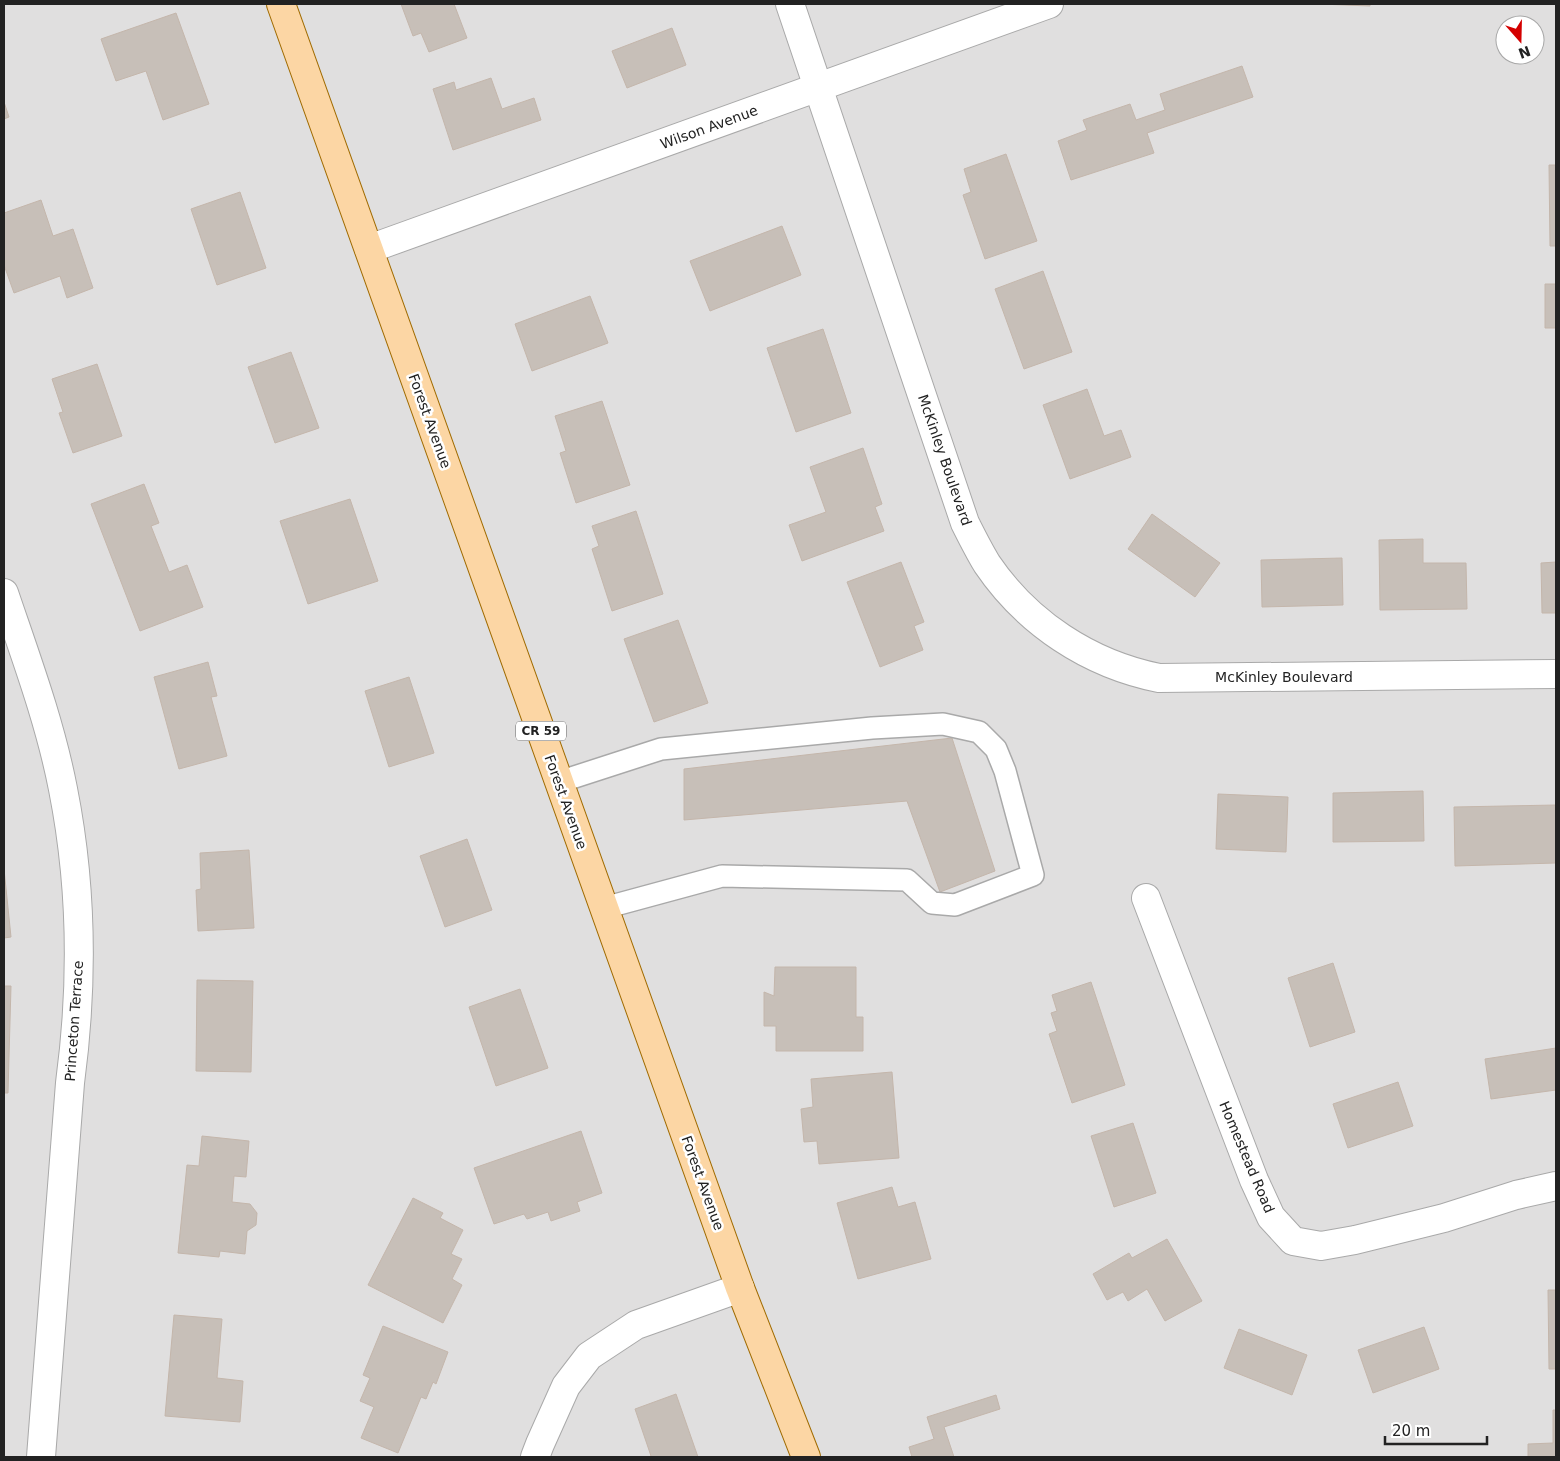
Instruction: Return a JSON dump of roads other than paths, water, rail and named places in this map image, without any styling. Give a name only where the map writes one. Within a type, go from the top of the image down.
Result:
[{"type":"main road","name":"Forest Avenue","points":[[281,4],[740,1288],[806,1457]]},
{"type":"street","name":"McKinley Boulevard","points":[[790,4],[965,523],[987,563],[1014,599],[1052,632],[1095,658],[1159,678],[1556,674]]},
{"type":"street","name":"Wilson Avenue","points":[[369,249],[1049,4]]},
{"type":"street","name":"Princeton Terrace","points":[[4,593],[41,703],[64,788],[76,876],[80,964],[41,1457]]},
{"type":"street","name":"Homestead Road","points":[[1146,898],[1254,1180],[1271,1216],[1293,1241],[1321,1246],[1355,1240],[1444,1218],[1516,1195],[1556,1186]]},
{"type":"street","points":[[535,1457],[566,1386],[589,1356],[636,1325],[740,1288]]},
{"type":"lane","points":[[559,782],[661,749],[872,728],[943,724],[979,732],[996,749],[1005,771],[1033,875],[955,906],[932,902],[907,880],[722,876],[604,908]]}]
